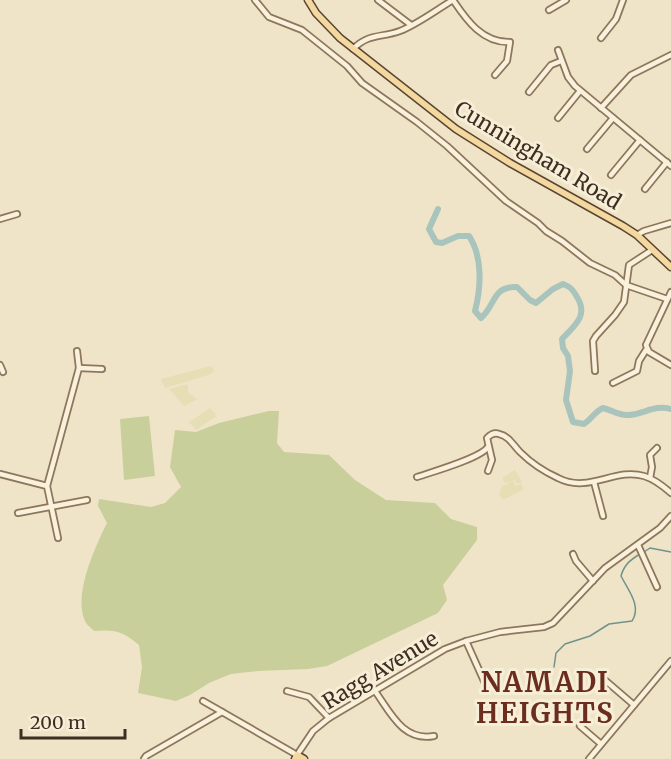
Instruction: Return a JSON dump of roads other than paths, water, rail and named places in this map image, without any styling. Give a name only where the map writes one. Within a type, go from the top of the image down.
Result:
[{"type":"main road","name":"Cunningham Road","points":[[308,0],[323,21],[353,49],[469,138],[637,236],[671,267]]},
{"type":"main road","points":[[296,757],[304,759]]},
{"type":"street","points":[[255,0],[269,17],[305,33],[347,66],[362,83],[447,146],[519,211],[590,263],[615,275],[627,285],[668,299]]},
{"type":"street","points":[[378,0],[411,25]]},
{"type":"street","points":[[353,49],[369,37],[399,31],[453,0],[467,20],[482,33],[500,42],[510,42],[507,61],[495,75]]},
{"type":"street","points":[[549,10],[566,0]]},
{"type":"street","points":[[601,38],[616,19],[623,0]]},
{"type":"street","points":[[558,50],[568,77],[580,91],[669,164],[645,189]]},
{"type":"street","points":[[601,108],[631,75],[671,55]]},
{"type":"street","points":[[529,92],[551,65],[561,61]]},
{"type":"street","points":[[558,118],[580,91]]},
{"type":"street","points":[[587,149],[613,118]]},
{"type":"street","points":[[611,175],[640,140]]},
{"type":"street","points":[[0,219],[17,214]]},
{"type":"street","points":[[637,236],[644,231],[671,223]]},
{"type":"street","points":[[595,371],[593,341],[620,308],[626,294],[629,265],[652,250]]},
{"type":"street","points":[[613,383],[637,371],[639,361],[646,350],[649,335],[671,292]]},
{"type":"street","points":[[646,350],[671,364]]},
{"type":"street","points":[[58,538],[47,486],[79,368],[77,351]]},
{"type":"street","points":[[0,365],[3,372]]},
{"type":"street","points":[[79,368],[102,369]]},
{"type":"street","points":[[488,471],[492,460],[488,447],[488,435],[499,434],[506,437],[534,463],[568,481],[591,483],[630,473],[650,478],[671,493]]},
{"type":"street","points":[[417,477],[486,451],[488,447]]},
{"type":"street","points":[[650,478],[652,467],[650,455],[657,448]]},
{"type":"street","points":[[0,474],[47,486]]},
{"type":"street","points":[[591,483],[603,516]]},
{"type":"street","points":[[18,513],[87,500]]},
{"type":"street","name":"Ragg Avenue","points":[[296,757],[313,730],[329,718],[435,654],[466,641],[500,632],[544,627],[553,623],[592,581],[660,528],[671,516]]},
{"type":"street","points":[[638,545],[657,587]]},
{"type":"street","points":[[573,554],[592,581]]},
{"type":"street","points":[[466,641],[488,690]]},
{"type":"street","points":[[589,759],[671,661]]},
{"type":"street","points":[[606,681],[634,705]]},
{"type":"street","points":[[287,691],[309,697],[329,718]]},
{"type":"street","points":[[375,691],[408,733],[425,738],[434,736]]},
{"type":"street","points":[[203,701],[296,757]]},
{"type":"street","points":[[144,759],[222,712]]},
{"type":"street","points":[[580,726],[601,744]]},
{"type":"waterway","points":[[438,209],[429,229],[436,242],[442,243],[458,236],[469,236],[474,244],[480,273],[475,311],[481,318],[495,297],[509,288],[517,287],[536,303],[563,284],[574,292],[580,304],[581,315],[562,339],[570,371],[566,400],[573,422],[584,424],[603,408],[627,415],[659,408],[671,409]]},
{"type":"waterway","points":[[644,552],[650,548],[671,552]]},
{"type":"waterway","points":[[554,667],[556,653],[565,644],[590,636],[609,624],[632,621],[635,615],[635,604],[621,576],[628,563],[640,554]]},
{"type":"district","name":"NAMADI HEIGHTS","points":[[545,698]]}]
